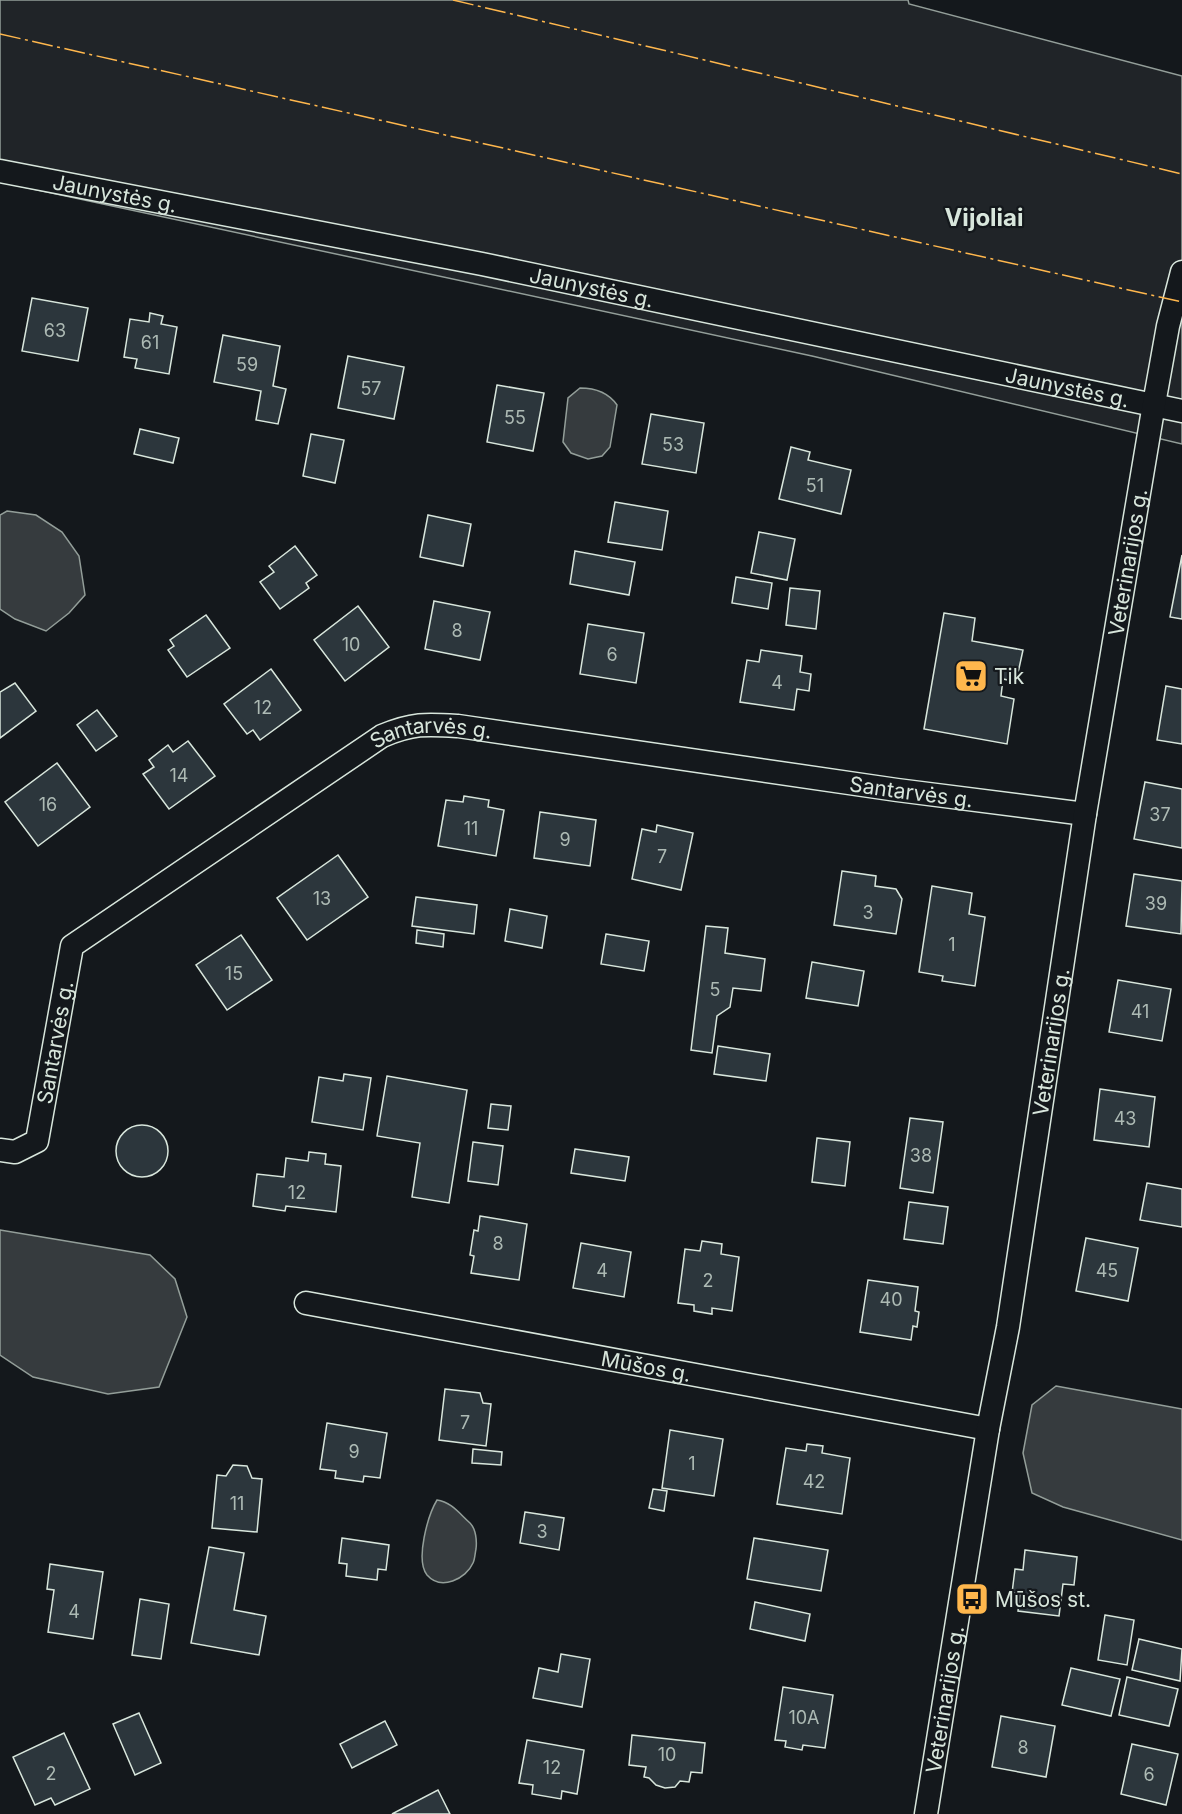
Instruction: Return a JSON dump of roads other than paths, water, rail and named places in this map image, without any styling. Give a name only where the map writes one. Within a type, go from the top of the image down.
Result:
[{"type":"street","name":"Jaunystės g.","points":[[0,171],[482,264],[1182,411]]},
{"type":"street","name":"Veterinarijos g.","points":[[926,1814],[988,1429],[1008,1327],[1084,814],[1168,326],[1182,272]]},
{"type":"street","name":"Santarvės g.","points":[[0,1150],[15,1152],[37,1141],[72,946],[382,736],[404,727],[424,724],[458,726],[897,790],[1084,814]]},
{"type":"street","name":"Mūšos g.","points":[[306,1304],[988,1429]]},
{"type":"place","name":"Tik","points":[[971,676]]},
{"type":"place","name":"Mūšos st.","points":[[972,1599]]},
{"type":"district","name":"Vijoliai","points":[[984,217]]}]
